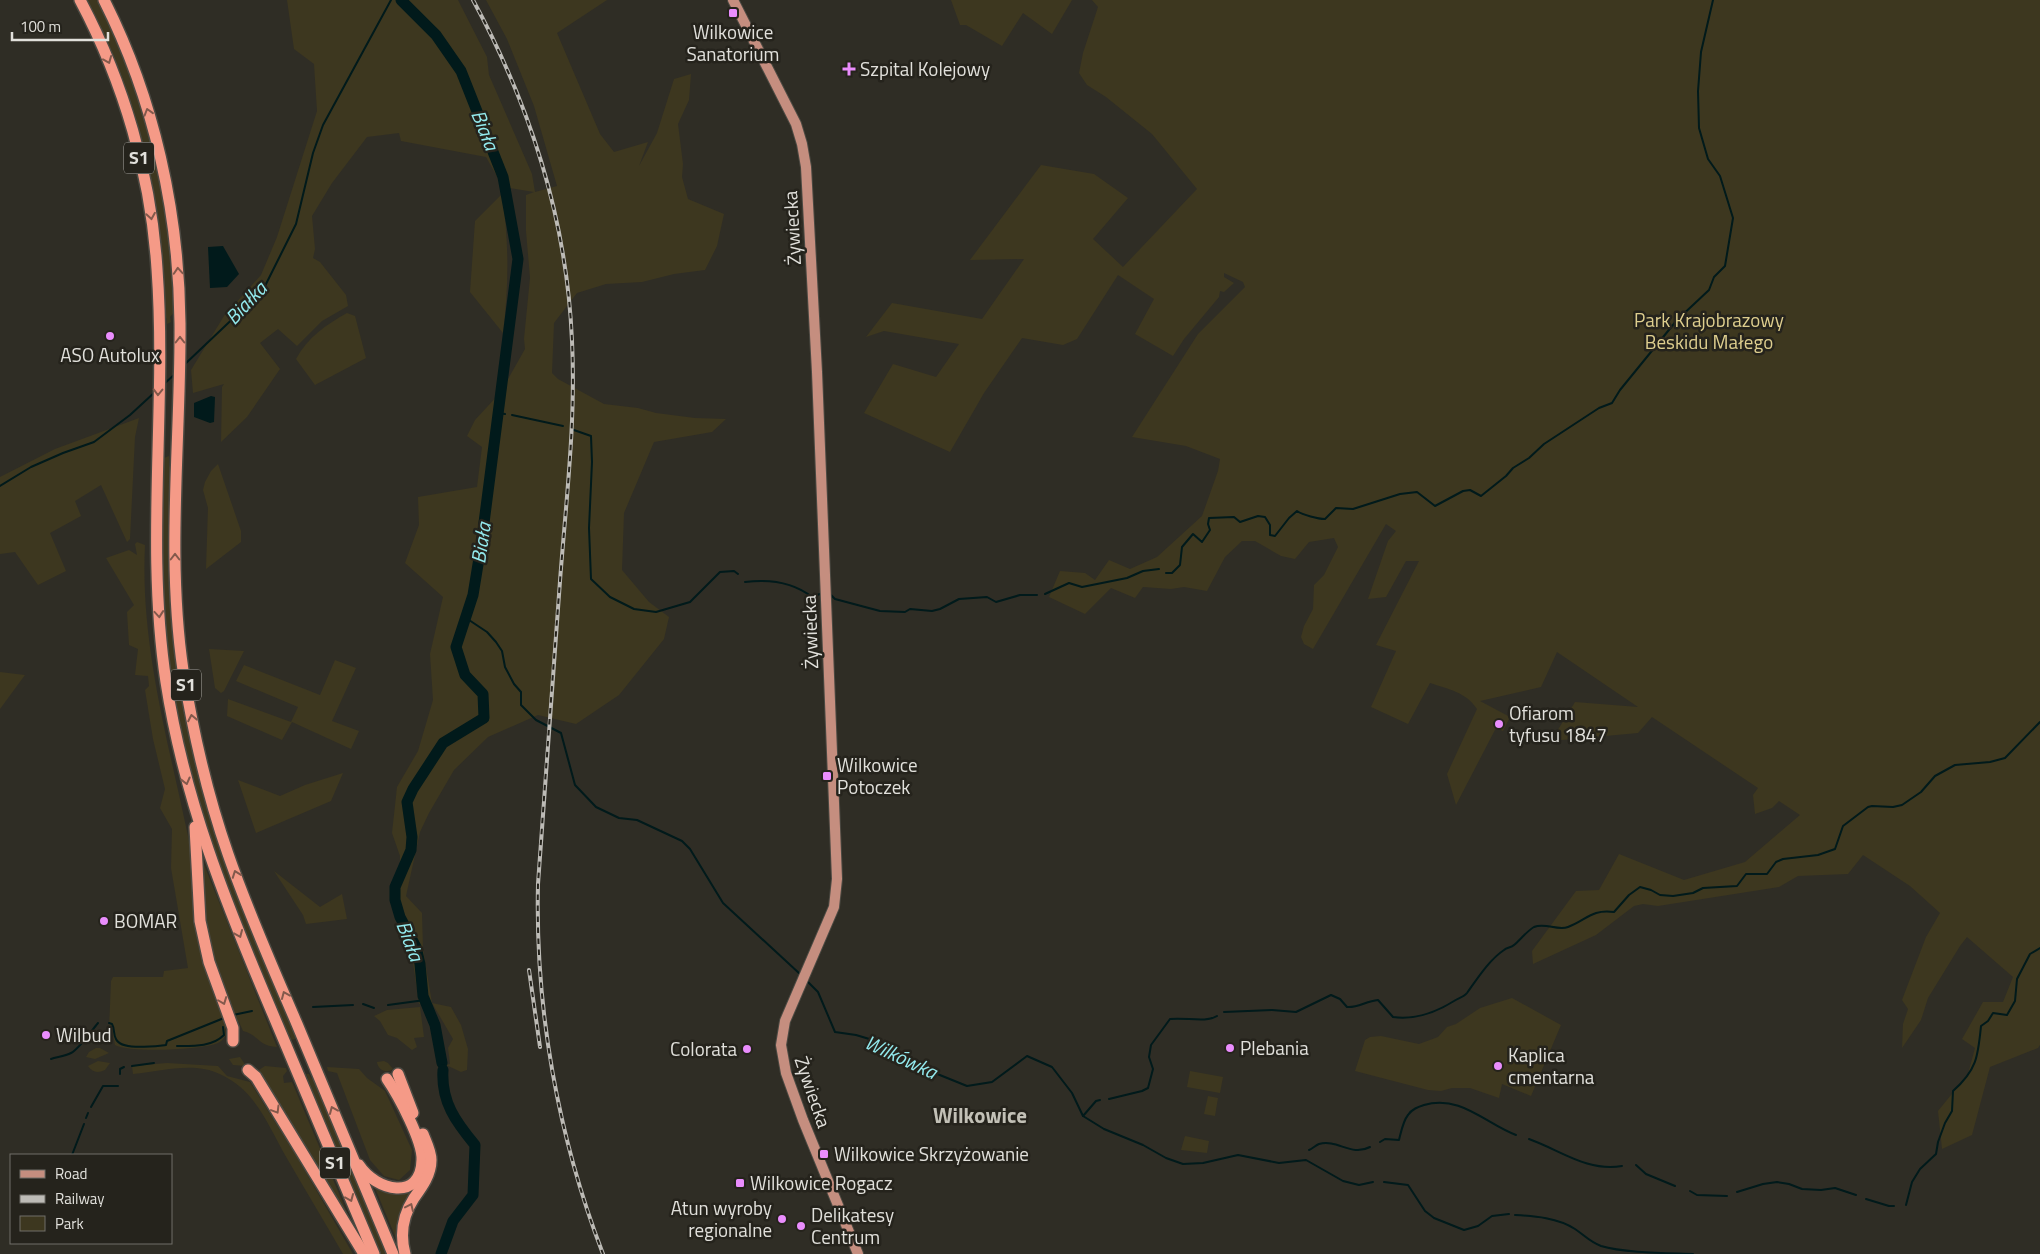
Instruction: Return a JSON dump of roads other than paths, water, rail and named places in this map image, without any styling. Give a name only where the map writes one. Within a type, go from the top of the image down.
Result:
[{"type":"highway","name":"S1","points":[[80,0],[115,77],[132,130],[141,166],[155,244],[159,326],[156,560],[162,647],[172,716],[193,806],[222,892],[374,1254]]},
{"type":"highway","name":"S1","points":[[104,0],[132,63],[151,122],[160,158],[174,237],[180,320],[175,537],[176,592],[183,665],[195,737],[205,780],[228,854],[303,1040],[393,1254]]},
{"type":"highway","points":[[193,806],[200,921],[209,962],[234,1028],[233,1040]]},
{"type":"highway","points":[[248,1070],[256,1077],[364,1254]]},
{"type":"highway","points":[[348,1146],[363,1170],[380,1185],[398,1188],[411,1184],[416,1179],[422,1166],[421,1151],[392,1077],[429,1148],[431,1160],[428,1176],[422,1189],[413,1199],[405,1220],[402,1242],[405,1254]]},
{"type":"main road","name":"Żywiecka","points":[[733,0],[796,124],[806,167],[837,879],[834,907],[784,1024],[781,1040],[782,1055],[797,1106],[858,1254]]},
{"type":"water","points":[[223,246],[239,274],[227,287],[210,288],[208,247]]},
{"type":"water","points":[[211,396],[215,397],[214,422],[210,423],[194,417],[194,403]]},
{"type":"waterway","name":"Białka","points":[[184,365],[263,290],[296,224],[313,153],[323,125],[391,0]]},
{"type":"waterway","name":"Biała","points":[[401,0],[436,35],[461,71],[503,177],[518,259],[481,546],[473,595],[456,647],[465,675],[483,694],[484,718],[443,743],[413,789],[407,802],[412,837],[411,850],[395,887],[395,900],[400,917],[416,947],[420,964],[423,996],[435,1025],[442,1063]]},
{"type":"waterway","points":[[1166,573],[1172,573],[1180,565],[1182,547],[1193,534],[1202,542],[1210,530],[1209,518],[1234,517],[1240,522],[1258,516],[1265,517],[1270,525],[1270,535],[1275,536],[1297,511],[1325,519],[1336,508],[1353,509],[1400,494],[1417,492],[1435,506],[1463,491],[1470,490],[1481,496],[1544,444],[1599,408],[1612,403],[1620,390],[1677,320],[1709,290],[1714,277],[1725,266],[1733,218],[1720,176],[1708,159],[1699,128],[1698,91],[1701,52],[1713,0]]},
{"type":"waterway","name":"Białka","points":[[164,384],[175,374]]},
{"type":"waterway","name":"Białka","points":[[0,486],[31,467],[94,442],[130,415],[155,392]]},
{"type":"waterway","name":"Biała","points":[[499,413],[505,414]]},
{"type":"waterway","points":[[512,415],[563,426]]},
{"type":"waterway","points":[[571,429],[591,436],[592,462],[589,528],[591,579],[610,597],[634,609],[656,612],[690,602],[720,572],[734,571],[738,574]]},
{"type":"waterway","points":[[1045,594],[1069,583],[1082,587],[1127,578],[1143,571],[1159,569]]},
{"type":"waterway","points":[[745,582],[772,581],[797,588],[812,597],[820,594]]},
{"type":"waterway","points":[[831,595],[835,599],[880,611],[905,612],[910,609],[932,611],[959,599],[987,597],[996,602],[1020,595],[1037,595]]},
{"type":"waterway","name":"Wilkówka","points":[[466,618],[487,632],[502,651],[505,667],[514,684],[521,692],[521,705],[536,720],[561,733],[575,785],[596,807],[619,818],[637,820],[682,841],[690,849],[723,903],[800,974]]},
{"type":"waterway","points":[[1224,1012],[1272,1010],[1296,1012],[1331,995],[1340,999],[1347,1007],[1378,1000],[1393,1017],[1410,1017],[1432,1012],[1466,994],[1493,959],[1505,949],[1513,946],[1534,927],[1542,925],[1564,928],[1600,912],[1614,912],[1629,895],[1640,887],[1660,895],[1673,896],[1693,893],[1703,888],[1737,886],[1746,874],[1767,874],[1776,862],[1783,859],[1818,855],[1835,849],[1843,826],[1868,807],[1902,805],[1921,792],[1935,776],[1955,765],[1990,762],[2005,758],[2040,722]]},
{"type":"waterway","points":[[1906,1205],[1912,1182],[1920,1169],[1936,1154],[1945,1123],[1952,1111],[1953,1091],[1967,1076],[1975,1062],[1981,1026],[1988,1021],[1993,1013],[2007,1015],[2015,1001],[2017,979],[2030,954],[2040,948]]},
{"type":"waterway","name":"Wilkówka","points":[[807,981],[818,992],[835,1032],[856,1035],[876,1041],[920,1067],[967,1086],[992,1082],[1027,1056],[1052,1067],[1072,1093],[1083,1116],[1104,1129],[1143,1145],[1166,1158],[1183,1164],[1203,1163],[1238,1155],[1279,1163],[1306,1160],[1343,1181],[1359,1185],[1373,1182]]},
{"type":"waterway","points":[[388,1005],[425,1000]]},
{"type":"waterway","points":[[363,1004],[374,1008]]},
{"type":"waterway","points":[[313,1007],[353,1005]]},
{"type":"waterway","points":[[233,1015],[252,1011]]},
{"type":"waterway","points":[[1109,1099],[1148,1088],[1153,1069],[1149,1057],[1151,1045],[1170,1019],[1207,1019],[1217,1016]]},
{"type":"waterway","points":[[109,1023],[112,1024],[115,1037],[119,1043],[147,1047],[166,1045],[167,1041],[224,1018]]},
{"type":"waterway","points":[[51,1059],[74,1051],[98,1023]]},
{"type":"waterway","points":[[177,1046],[202,1045],[214,1042],[224,1035],[223,1027]]},
{"type":"waterway","points":[[132,1066],[154,1063]]},
{"type":"waterway","points":[[120,1074],[120,1069],[124,1067]]},
{"type":"waterway","name":"Biała","points":[[441,1254],[453,1221],[473,1195],[475,1145],[456,1120],[447,1102],[444,1092],[443,1070]]},
{"type":"waterway","points":[[91,1107],[103,1086],[118,1086]]},
{"type":"waterway","points":[[1083,1116],[1096,1101],[1100,1100]]},
{"type":"waterway","points":[[1380,1142],[1385,1139],[1399,1140],[1402,1127],[1411,1111],[1417,1107],[1437,1103],[1461,1107],[1516,1135]]},
{"type":"waterway","points":[[86,1118],[88,1113]]},
{"type":"waterway","points":[[72,1154],[84,1124]]},
{"type":"waterway","points":[[1529,1139],[1585,1163],[1609,1167],[1622,1166]]},
{"type":"waterway","points":[[1309,1150],[1319,1144],[1326,1143],[1357,1150],[1370,1147]]},
{"type":"waterway","points":[[1636,1165],[1646,1174],[1675,1186]]},
{"type":"waterway","name":"Wilkówka","points":[[1384,1182],[1408,1185],[1425,1211],[1434,1218],[1464,1230],[1478,1226],[1492,1216],[1509,1214]]},
{"type":"waterway","points":[[1737,1192],[1777,1182],[1802,1189],[1821,1190],[1835,1188],[1856,1195]]},
{"type":"waterway","points":[[1690,1191],[1697,1195],[1727,1196]]},
{"type":"waterway","points":[[1866,1199],[1894,1206]]},
{"type":"waterway","name":"Wilkówka","points":[[1515,1215],[1561,1222],[1597,1244],[1610,1248],[1693,1254]]},
{"type":"railway","points":[[473,0],[512,81],[542,165],[554,208],[569,296],[573,371],[572,431],[538,884],[538,931],[545,1025],[552,1072],[573,1164],[603,1254]]},
{"type":"railway","points":[[529,970],[540,1047]]},
{"type":"place","name":"Wilkowice Sanatorium","points":[[733,13]]},
{"type":"place","name":"Szpital Kolejowy","points":[[849,69]]},
{"type":"place","name":"ASO Autolux","points":[[110,336]]},
{"type":"place","name":"Ofiarom tyfusu 1847","points":[[1499,724]]},
{"type":"place","name":"Wilkowice Potoczek","points":[[827,776]]},
{"type":"place","name":"BOMAR","points":[[104,921]]},
{"type":"place","name":"Wilbud","points":[[46,1035]]},
{"type":"place","name":"Plebania","points":[[1230,1048]]},
{"type":"place","name":"Colorata","points":[[747,1049]]},
{"type":"place","name":"Kaplica cmentarna","points":[[1498,1066]]},
{"type":"place","name":"Wilkowice Skrzyżowanie","points":[[824,1154]]},
{"type":"place","name":"Wilkowice Rogacz","points":[[740,1183]]},
{"type":"place","name":"Atun wyroby regionalne","points":[[782,1219]]},
{"type":"place","name":"Delikatesy Centrum","points":[[801,1226]]},
{"type":"district","name":"Wilkowice","points":[[980,1116]]},
{"type":"park label","name":"Park Krajobrazowy Beskidu Małego","points":[[1709,331]]}]
